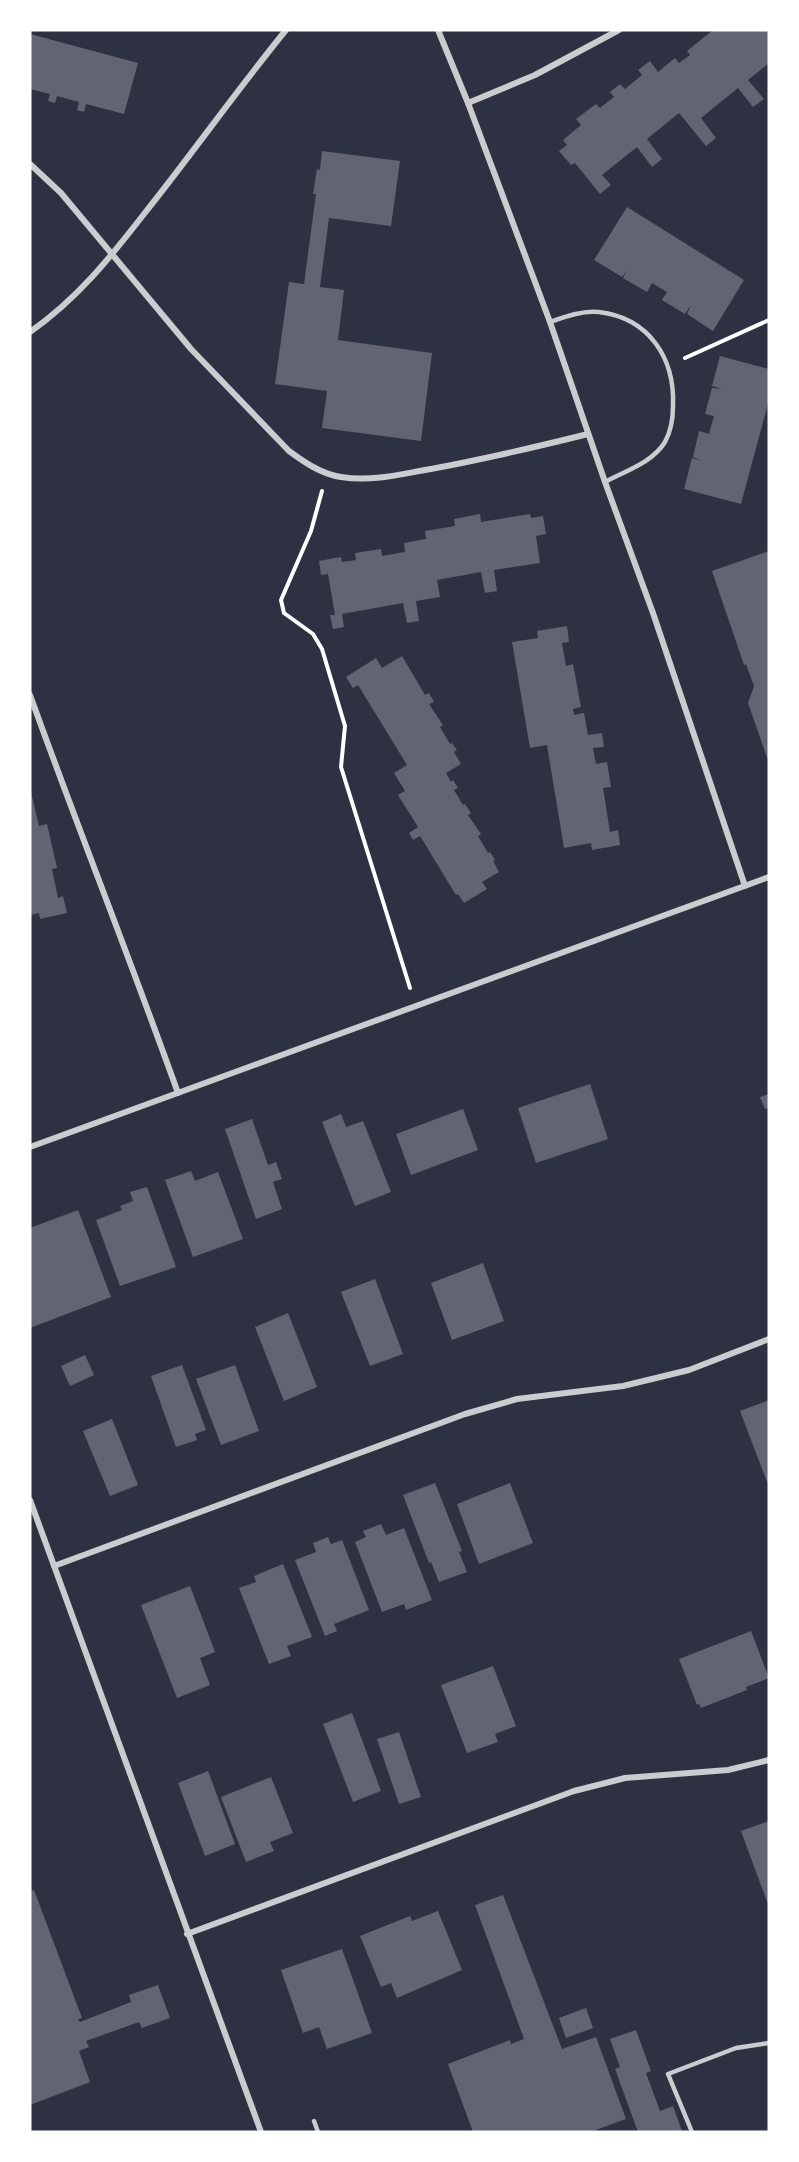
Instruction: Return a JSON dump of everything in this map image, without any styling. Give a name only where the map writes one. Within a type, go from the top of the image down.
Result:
[{"type":"street","points":[[30,332],[55,314],[86,286],[192,154],[241,86],[286,30]]},
{"type":"street","points":[[438,30],[468,103],[550,322],[604,482],[653,613],[745,886]]},
{"type":"street","points":[[468,103],[535,75],[619,30]]},
{"type":"street","points":[[30,164],[61,194],[191,349],[289,451],[326,473],[340,477],[372,480],[496,457],[588,434]]},
{"type":"street","points":[[30,695],[82,839],[123,939],[178,1093]]},
{"type":"street","points":[[30,1148],[769,877]]},
{"type":"street","points":[[54,1566],[465,1414],[518,1399],[623,1386],[689,1370],[769,1339]]},
{"type":"street","points":[[30,1500],[261,2132]]},
{"type":"street","points":[[188,1934],[574,1791],[625,1778],[728,1770],[769,1760]]},
{"type":"lane","points":[[550,322],[566,316],[596,311],[612,314],[638,326],[655,341],[668,365],[674,386],[673,419],[665,441],[649,459],[604,482]]},
{"type":"lane","points":[[692,2132],[668,2074],[736,2048],[769,2043]]},
{"type":"lane","points":[[314,2121],[318,2132]]},
{"type":"path","points":[[668,365],[769,320]]},
{"type":"path","points":[[326,473],[311,531],[281,600],[284,613],[313,634],[322,649],[345,726],[341,767],[416,1005]]},
{"type":"building","points":[[713,30],[769,30],[769,63],[748,80],[764,99],[753,107],[738,88],[701,118],[716,138],[706,146],[679,113],[647,139],[662,159],[652,167],[637,147],[602,175],[611,185],[600,194],[575,163],[571,165],[559,151],[567,145],[563,140],[581,125],[576,119],[596,104],[600,108],[614,97],[610,92],[620,84],[625,89],[642,75],[638,70],[650,61],[658,72],[675,58],[679,63],[690,55],[687,51]]},
{"type":"building","points":[[30,34],[138,63],[124,114],[86,104],[84,112],[77,110],[79,102],[57,96],[55,103],[48,101],[50,94],[30,89]]},
{"type":"building","points":[[322,151],[400,161],[391,226],[329,218],[320,287],[344,290],[338,340],[432,353],[421,441],[322,428],[327,391],[275,384],[289,282],[304,284],[316,194],[313,194],[317,169],[320,170]]},
{"type":"building","points":[[627,207],[744,280],[713,331],[687,314],[691,305],[685,314],[662,300],[667,292],[652,283],[647,292],[623,278],[627,270],[622,277],[594,260]]},
{"type":"building","points":[[720,356],[769,369],[769,400],[741,504],[684,489],[692,458],[702,461],[693,457],[699,431],[709,434],[714,416],[705,414],[712,388],[722,389],[712,386]]},
{"type":"building","points":[[480,514],[481,522],[530,514],[531,518],[543,516],[546,534],[536,536],[540,563],[494,570],[497,591],[485,593],[481,572],[437,580],[440,597],[416,601],[419,621],[407,623],[403,603],[342,614],[344,627],[333,629],[330,615],[335,615],[328,574],[321,575],[319,561],[341,557],[342,562],[356,560],[355,553],[381,549],[382,556],[405,552],[404,543],[426,539],[425,531],[455,526],[454,519]]},
{"type":"building","points":[[769,551],[769,763],[748,703],[754,686],[746,664],[744,665],[712,571]]},
{"type":"building","points":[[567,626],[569,642],[562,643],[566,666],[573,664],[581,707],[573,709],[574,715],[584,713],[588,735],[602,733],[604,747],[593,748],[596,764],[607,762],[611,787],[603,788],[610,832],[618,830],[620,845],[592,850],[591,843],[564,848],[547,745],[530,748],[512,642],[538,638],[537,631]]},
{"type":"building","points":[[402,656],[425,695],[429,693],[434,702],[429,704],[443,725],[440,727],[450,744],[452,743],[457,750],[454,752],[461,764],[446,773],[458,788],[454,790],[471,813],[468,815],[481,834],[478,836],[495,860],[493,861],[499,872],[482,882],[487,889],[464,903],[458,894],[456,895],[420,836],[413,840],[409,833],[418,827],[398,795],[405,791],[394,773],[407,765],[358,685],[353,688],[346,677],[376,658],[382,668]]},
{"type":"building","points":[[30,788],[39,826],[47,824],[57,868],[52,869],[58,898],[63,896],[67,913],[40,919],[39,913],[30,915]]},
{"type":"building","points":[[590,1084],[608,1139],[536,1163],[518,1108]]},
{"type":"building","points":[[769,1094],[769,1108],[765,1109],[760,1097]]},
{"type":"building","points":[[463,1109],[478,1150],[411,1175],[396,1134]]},
{"type":"building","points":[[341,1114],[346,1127],[363,1121],[391,1192],[355,1206],[322,1122]]},
{"type":"building","points":[[252,1119],[268,1165],[276,1162],[282,1179],[273,1182],[282,1209],[256,1219],[225,1129]]},
{"type":"building","points":[[191,1171],[195,1181],[218,1172],[243,1239],[193,1257],[165,1180]]},
{"type":"building","points":[[147,1187],[176,1267],[120,1286],[96,1220],[122,1210],[120,1206],[133,1201],[130,1192]]},
{"type":"building","points":[[78,1210],[111,1297],[30,1328],[30,1228]]},
{"type":"building","points":[[483,1263],[504,1321],[452,1340],[431,1283]]},
{"type":"building","points":[[375,1279],[403,1354],[370,1366],[341,1292]]},
{"type":"building","points":[[288,1313],[317,1387],[284,1401],[255,1327]]},
{"type":"building","points":[[85,1355],[94,1375],[70,1386],[61,1366]]},
{"type":"building","points":[[182,1365],[206,1430],[195,1434],[197,1440],[176,1447],[151,1376]]},
{"type":"building","points":[[235,1365],[259,1431],[221,1445],[196,1379]]},
{"type":"building","points":[[769,1400],[769,1487],[740,1411]]},
{"type":"building","points":[[112,1419],[138,1485],[110,1496],[83,1431]]},
{"type":"building","points":[[435,1483],[462,1551],[459,1552],[467,1572],[439,1582],[431,1562],[429,1563],[403,1495]]},
{"type":"building","points":[[510,1483],[533,1543],[479,1564],[457,1504]]},
{"type":"building","points":[[381,1524],[386,1535],[404,1528],[432,1600],[406,1610],[404,1604],[382,1612],[355,1542],[366,1537],[363,1531]]},
{"type":"building","points":[[328,1537],[331,1544],[342,1540],[369,1610],[334,1624],[337,1631],[325,1636],[295,1560],[316,1552],[313,1543]]},
{"type":"building","points":[[283,1564],[312,1637],[287,1646],[291,1656],[269,1664],[239,1588],[256,1582],[254,1576]]},
{"type":"building","points":[[190,1586],[215,1652],[200,1658],[210,1685],[177,1698],[141,1605]]},
{"type":"building","points":[[751,1631],[769,1678],[746,1687],[747,1690],[701,1708],[699,1704],[697,1705],[679,1659]]},
{"type":"building","points":[[493,1666],[516,1726],[495,1734],[498,1742],[467,1753],[441,1685]]},
{"type":"building","points":[[352,1713],[381,1791],[353,1802],[323,1724]]},
{"type":"building","points":[[399,1732],[421,1797],[399,1804],[377,1739]]},
{"type":"building","points":[[208,1771],[235,1844],[205,1856],[178,1783]]},
{"type":"building","points":[[271,1777],[293,1833],[270,1842],[274,1851],[246,1862],[221,1797]]},
{"type":"building","points":[[769,1821],[769,1907],[741,1831]]},
{"type":"building","points":[[30,1886],[32,1891],[34,1890],[82,2018],[78,2019],[80,2022],[131,2002],[129,1995],[158,1985],[170,2018],[142,2028],[139,2022],[86,2041],[89,2047],[79,2051],[90,2082],[30,2105]]},
{"type":"building","points":[[503,1895],[562,2049],[596,2037],[626,2119],[590,2132],[473,2132],[448,2064],[510,2040],[511,2044],[524,2039],[475,1905]]},
{"type":"building","points":[[438,1911],[462,1970],[397,1998],[391,1983],[381,1987],[360,1936],[410,1916],[412,1921]]},
{"type":"building","points":[[342,1949],[372,2033],[327,2049],[319,2027],[303,2033],[281,1970]]},
{"type":"building","points":[[586,2008],[593,2028],[566,2038],[559,2018]]},
{"type":"building","points":[[636,2030],[651,2071],[646,2073],[660,2111],[673,2106],[682,2131],[638,2132],[615,2069],[620,2067],[610,2039]]}]
